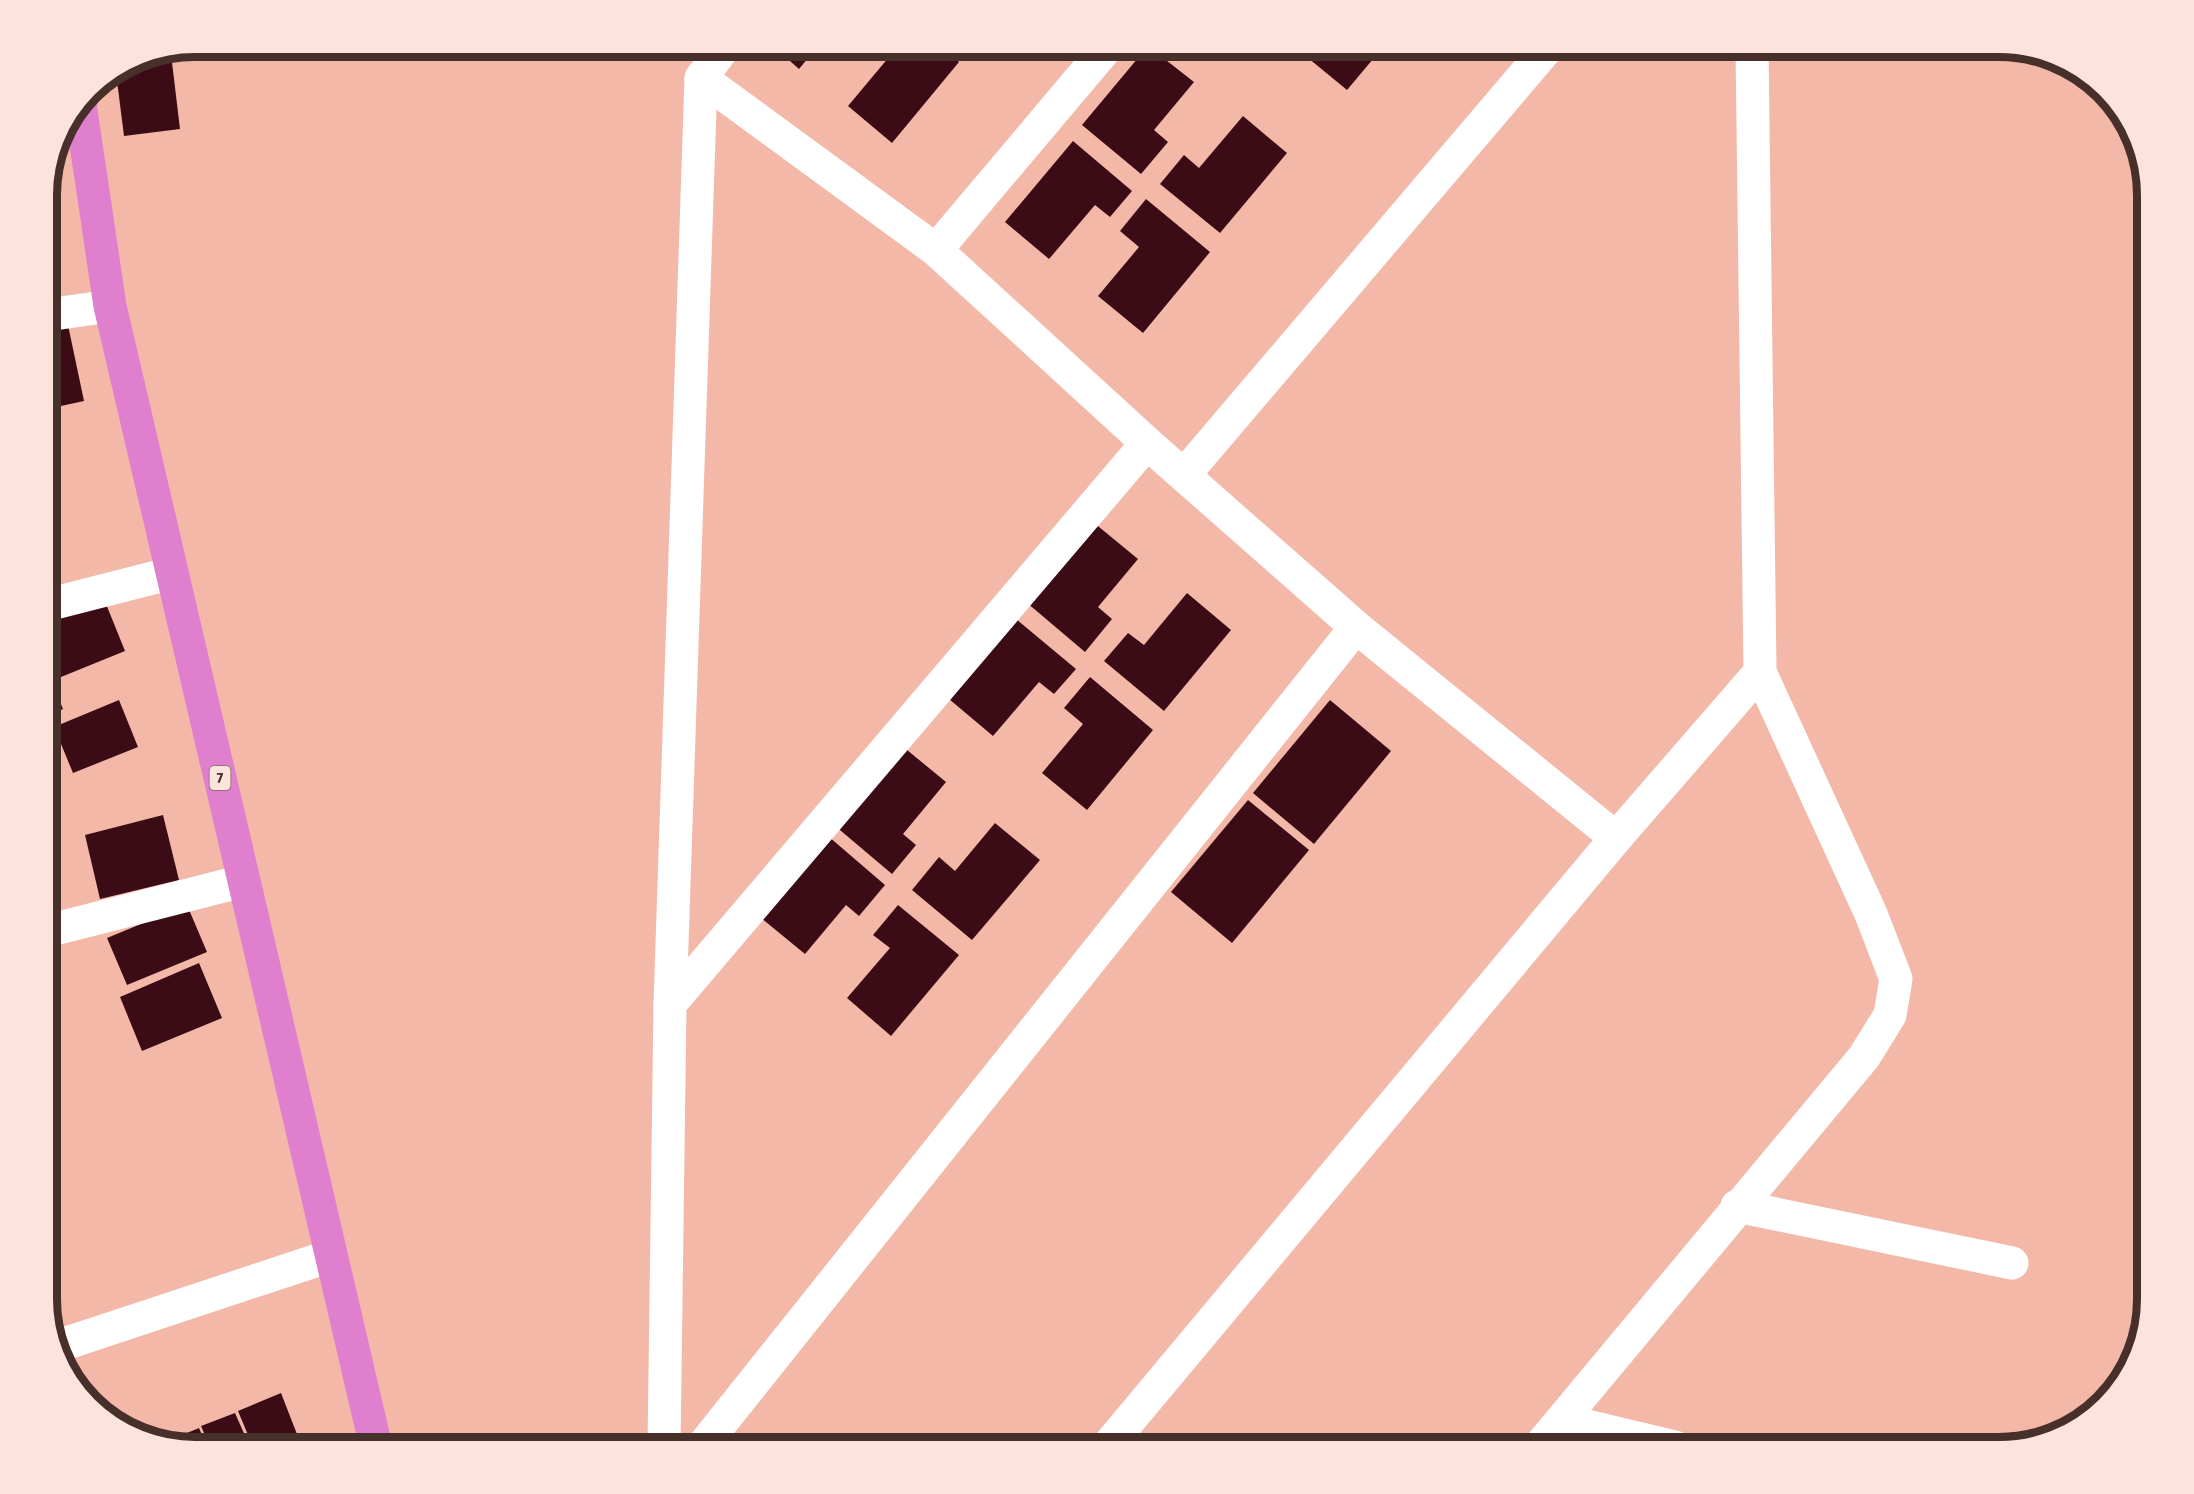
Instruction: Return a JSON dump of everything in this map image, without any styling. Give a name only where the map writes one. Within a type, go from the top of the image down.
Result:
[{"type":"highway","name":"7","points":[[83,115],[110,306],[373,1437]]},
{"type":"street","points":[[664,1437],[670,1004],[701,78],[717,57]]},
{"type":"street","points":[[936,250],[1099,57]]},
{"type":"street","points":[[1184,475],[1540,57]]},
{"type":"street","points":[[1548,1437],[1737,1206],[1864,1057],[1890,1015],[1896,979],[1871,914],[1760,672],[1752,57]]},
{"type":"street","points":[[701,78],[936,250],[1147,443],[1356,627],[1616,838]]},
{"type":"street","points":[[57,314],[110,306]]},
{"type":"street","points":[[670,1004],[1147,443]]},
{"type":"street","points":[[57,602],[172,573]]},
{"type":"street","points":[[711,1437],[1356,627]]},
{"type":"street","points":[[1116,1437],[1616,838],[1760,672]]},
{"type":"street","points":[[57,928],[243,881]]},
{"type":"street","points":[[1737,1206],[2012,1263]]},
{"type":"street","points":[[65,1344],[330,1256]]},
{"type":"street","points":[[1562,1420],[1631,1437]]},
{"type":"building","points":[[785,57],[809,57],[799,69]]},
{"type":"building","points":[[889,57],[953,57],[959,62],[892,143],[848,106]]},
{"type":"building","points":[[1139,57],[1162,57],[1194,82],[1154,130],[1168,142],[1141,174],[1082,125]]},
{"type":"building","points":[[1307,57],[1375,57],[1347,90]]},
{"type":"building","points":[[172,59],[180,129],[124,136],[117,81],[142,68]]},
{"type":"building","points":[[1243,116],[1287,153],[1220,233],[1160,184],[1184,155],[1199,168]]},
{"type":"building","points":[[1073,141],[1132,191],[1110,217],[1095,205],[1049,259],[1005,222]]},
{"type":"building","points":[[1146,199],[1210,252],[1143,333],[1098,296],[1139,247],[1120,231]]},
{"type":"building","points":[[68,325],[84,401],[57,407],[57,328]]},
{"type":"building","points":[[1093,522],[1138,559],[1098,607],[1112,619],[1085,652],[1026,602]]},
{"type":"building","points":[[1187,593],[1231,630],[1164,711],[1104,661],[1128,633],[1144,645]]},
{"type":"building","points":[[104,599],[125,651],[61,677],[57,667],[57,619]]},
{"type":"building","points":[[1016,619],[1076,669],[1054,694],[1039,682],[993,736],[949,699]]},
{"type":"building","points":[[1090,677],[1153,730],[1087,810],[1042,773],[1083,724],[1064,708]]},
{"type":"building","points":[[57,694],[63,709],[57,712]]},
{"type":"building","points":[[119,700],[138,747],[73,773],[57,734],[57,726]]},
{"type":"building","points":[[1330,700],[1391,751],[1314,844],[1253,793]]},
{"type":"building","points":[[901,745],[946,782],[903,834],[916,845],[892,874],[834,825]]},
{"type":"building","points":[[1248,800],[1309,850],[1232,943],[1171,892]]},
{"type":"building","points":[[163,815],[179,880],[100,899],[85,835]]},
{"type":"building","points":[[995,823],[1040,860],[972,940],[912,890],[939,857],[955,871]]},
{"type":"building","points":[[828,836],[885,885],[859,916],[846,905],[805,954],[760,917]]},
{"type":"building","points":[[57,855],[61,878],[57,879]]},
{"type":"building","points":[[187,905],[207,952],[127,985],[107,938]]},
{"type":"building","points":[[898,905],[959,955],[891,1036],[847,998],[890,948],[873,935]]},
{"type":"building","points":[[199,963],[222,1018],[142,1051],[120,997]]},
{"type":"building","points":[[281,1393],[298,1437],[249,1437],[238,1411]]},
{"type":"building","points":[[235,1413],[246,1437],[206,1437],[201,1426]]},
{"type":"building","points":[[199,1428],[203,1437],[195,1437],[179,1436]]}]
